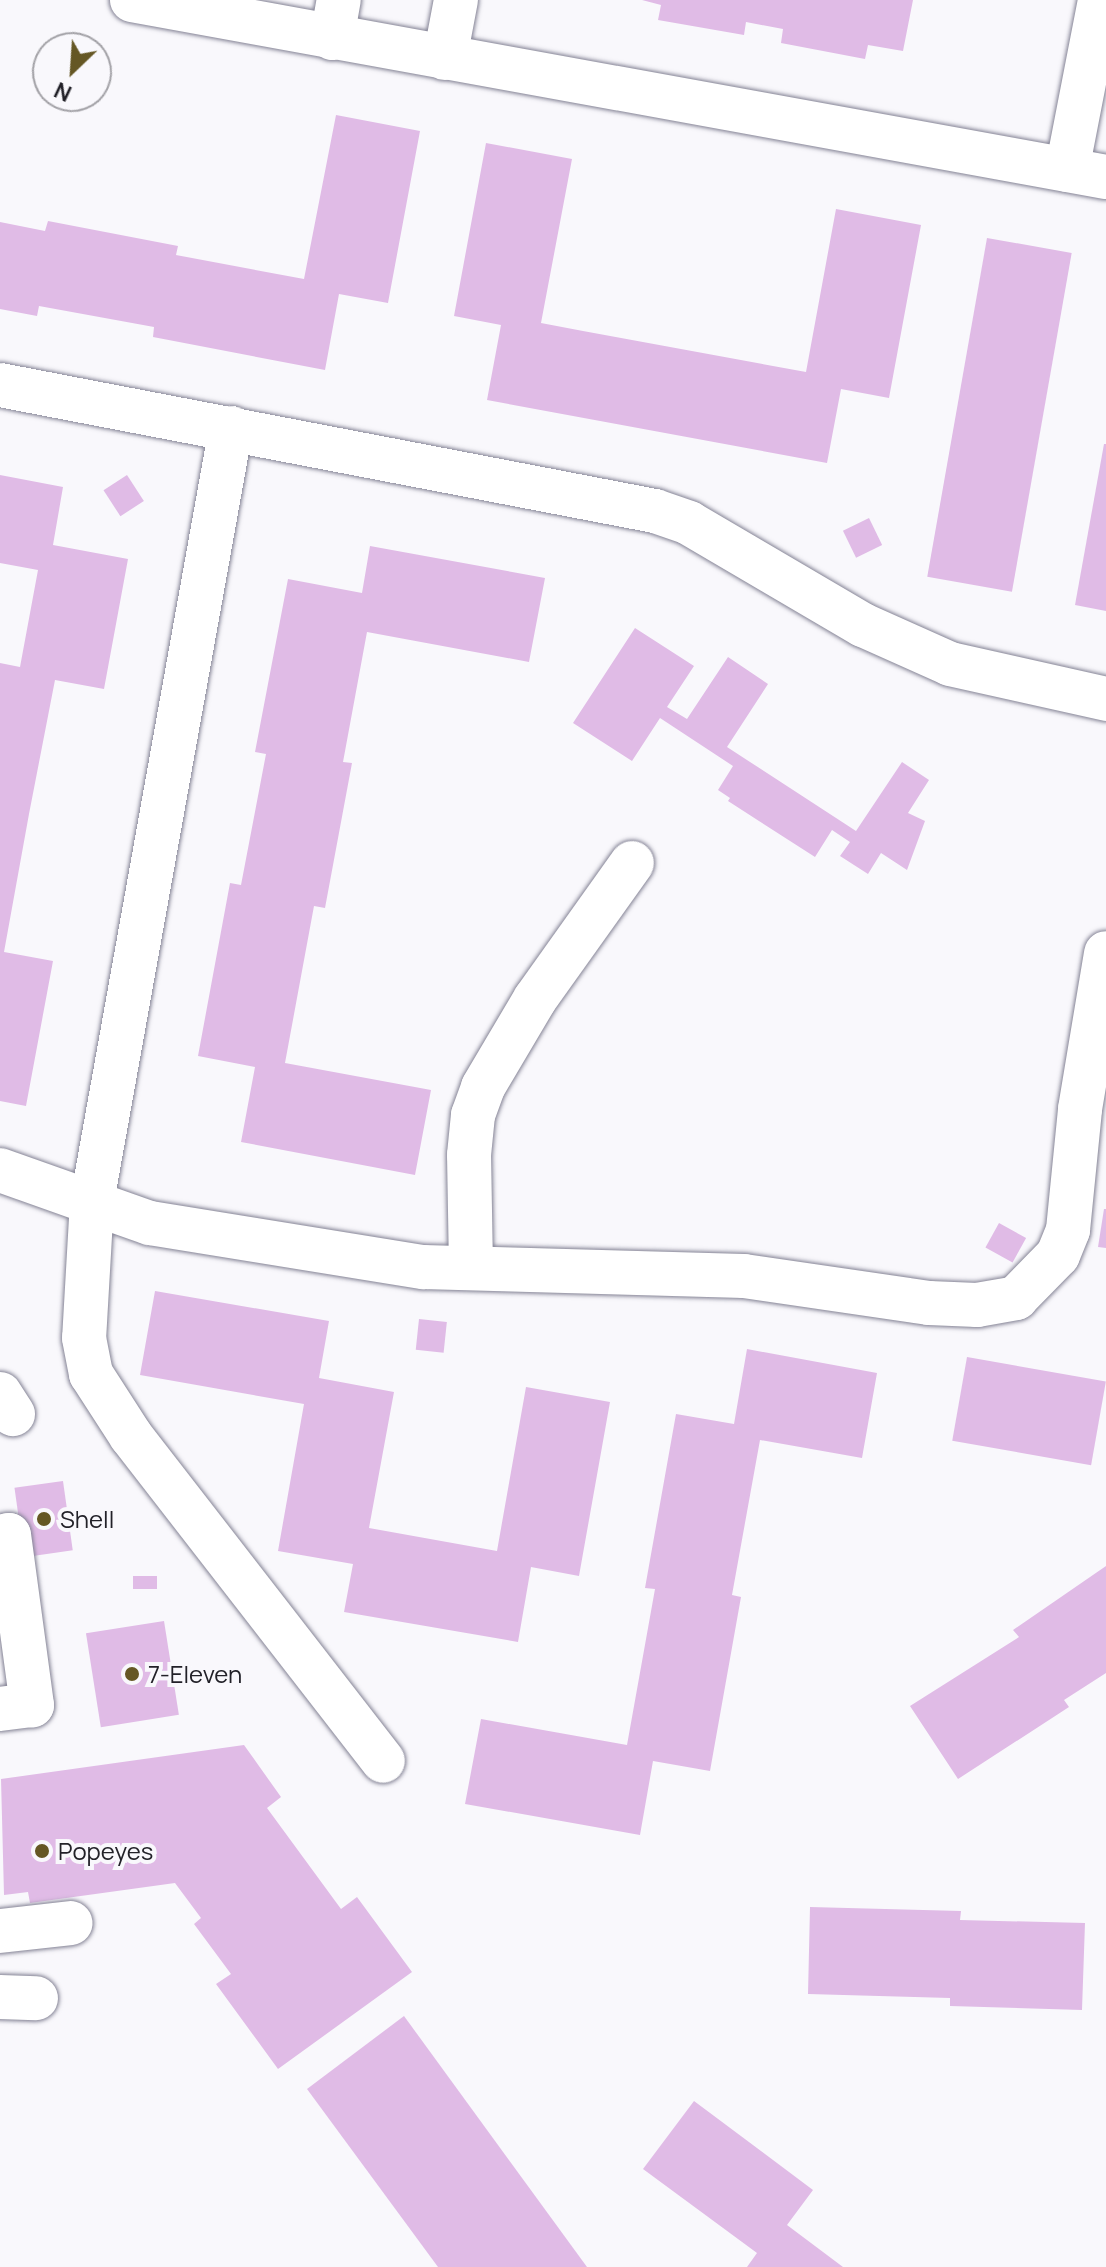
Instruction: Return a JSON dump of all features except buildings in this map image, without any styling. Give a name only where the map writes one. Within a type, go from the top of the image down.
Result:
[{"type":"street","points":[[132,0],[335,19],[445,58],[1086,174],[1100,0]]},
{"type":"street","points":[[445,58],[456,0]]},
{"type":"street","points":[[0,385],[655,511],[689,523],[863,625],[950,664],[1106,699]]},
{"type":"street","points":[[231,428],[92,1201],[84,1338],[91,1374],[131,1436],[383,1761]]},
{"type":"street","points":[[471,1268],[469,1155],[473,1115],[483,1087],[535,999],[632,863]]},
{"type":"street","points":[[0,1170],[150,1223],[423,1267],[744,1276],[929,1303],[977,1305],[1016,1298],[1058,1255],[1068,1230],[1080,1109],[1106,953]]},
{"type":"street","points":[[0,1537],[9,1535],[10,1625],[32,1705],[0,1709]]},
{"type":"street","points":[[0,1931],[71,1923]]},
{"type":"place","name":"Shell","points":[[44,1519]]},
{"type":"place","name":"7-Eleven","points":[[132,1674]]},
{"type":"place","name":"Popeyes","points":[[42,1851]]}]
